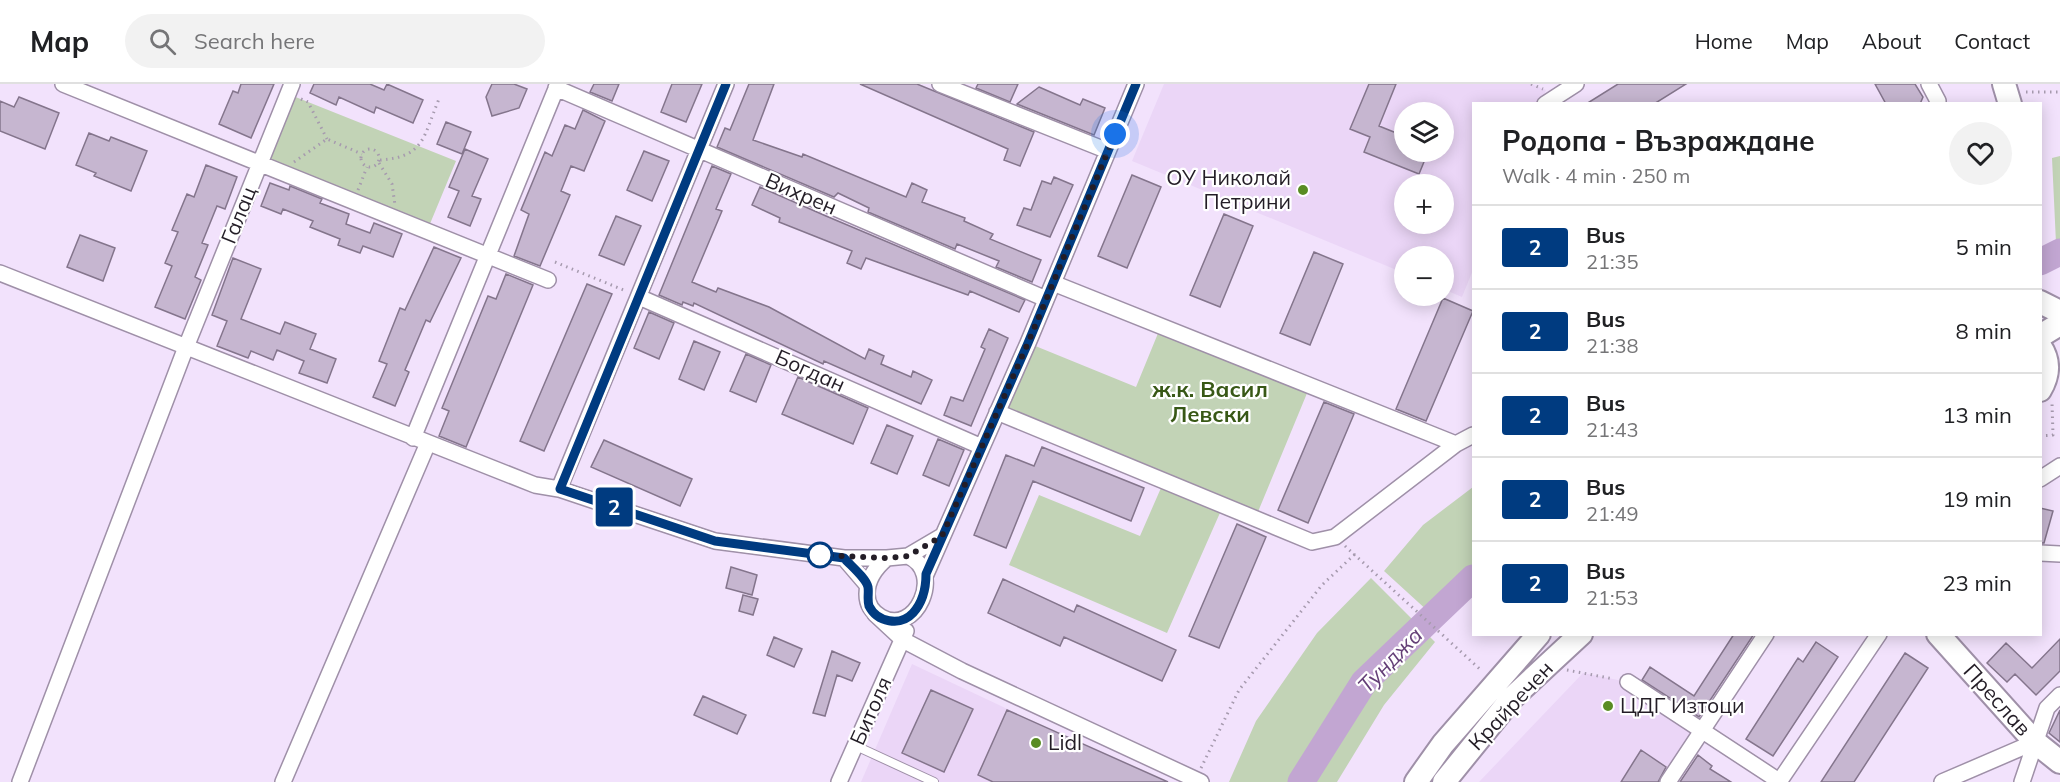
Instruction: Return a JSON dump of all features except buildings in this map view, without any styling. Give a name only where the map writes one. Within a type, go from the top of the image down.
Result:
[{"type":"street","points":[[63,84],[548,280]]},
{"type":"street","points":[[560,489],[726,84]]},
{"type":"street","points":[[940,84],[1108,151]]},
{"type":"street","points":[[875,614],[887,621],[897,622],[910,616],[918,606],[925,589],[926,574],[998,412],[1136,84]]},
{"type":"street","points":[[1548,102],[1576,84]]},
{"type":"street","points":[[1929,84],[1938,102]]},
{"type":"street","points":[[413,438],[557,86]]},
{"type":"street","name":"Вихрен","points":[[557,86],[699,150],[1046,299]]},
{"type":"street","name":"Галац","points":[[20,782],[186,347],[290,89]]},
{"type":"street","points":[[0,273],[534,485],[560,489],[715,541],[844,558],[887,558],[908,556],[942,536]]},
{"type":"street","points":[[1053,283],[1456,444]]},
{"type":"street","name":"Богдан","points":[[639,297],[982,447]]},
{"type":"street","points":[[2042,303],[2060,312]]},
{"type":"street","points":[[2042,335],[2060,324]]},
{"type":"street","points":[[2042,348],[2054,360],[2046,392]]},
{"type":"street","points":[[998,412],[1312,543],[1335,537],[1456,444],[1472,436]]},
{"type":"street","points":[[283,782],[428,443]]},
{"type":"street","points":[[2042,478],[2060,466]]},
{"type":"street","points":[[2042,553],[2060,554]]},
{"type":"street","points":[[908,556],[922,566],[926,574]]},
{"type":"street","points":[[844,558],[868,586]]},
{"type":"street","points":[[887,558],[875,570],[868,586],[868,603],[875,614],[903,640],[1175,777],[1198,781]]},
{"type":"street","name":"Битоля","points":[[840,782],[903,640],[910,616]]},
{"type":"street","name":"Крайречен","points":[[1416,782],[1443,744],[1537,636]]},
{"type":"street","name":"Крайречен","points":[[1444,782],[1512,698],[1579,636]]},
{"type":"street","points":[[1668,782],[1765,636]]},
{"type":"street","points":[[1628,682],[1779,782],[1878,636]]},
{"type":"street","name":"Преслав","points":[[1940,636],[2035,742],[2060,762]]},
{"type":"street","points":[[2022,782],[2047,708],[2060,695]]},
{"type":"street","points":[[1942,782],[2035,742]]},
{"type":"lane","points":[[856,746],[934,782]]},
{"type":"path","points":[[290,89],[308,102],[327,139],[362,154]]},
{"type":"path","points":[[2007,96],[2060,92]]},
{"type":"path","points":[[362,154],[363,163],[373,167],[379,161],[402,158],[419,146],[439,99]]},
{"type":"path","points":[[281,172],[327,139]]},
{"type":"path","points":[[362,154],[368,149],[374,149],[392,184],[396,200],[393,218]]},
{"type":"path","points":[[354,202],[367,166]]},
{"type":"path","points":[[555,262],[639,297]]},
{"type":"path","points":[[2042,436],[2053,435],[2046,392]]},
{"type":"path","points":[[1335,537],[1494,683]]},
{"type":"path","points":[[1198,781],[1239,690],[1322,585],[1355,554]]},
{"type":"path","points":[[1547,666],[1628,682]]},
{"type":"shaded area","name":"ОУ Николай Петрини","points":[[1164,84],[1531,84],[1546,90],[1541,102],[1472,102],[1472,272],[1462,297],[1454,294],[1454,246],[1394,246],[1394,269],[1132,161]]},
{"type":"shaded area","points":[[912,664],[1162,782],[861,782]]},
{"type":"shaded area","name":"ЦДГ Изтоци","points":[[1583,673],[1628,682],[1702,731],[1668,782],[1479,782]]},
{"type":"green space","points":[[288,94],[456,161],[427,231],[260,163]]},
{"type":"green space","points":[[2060,156],[2060,262],[2057,264],[2052,158]]},
{"type":"green space","points":[[1161,326],[1310,386],[1255,519],[1223,506],[1167,633],[1009,565],[1039,495],[1140,536],[1164,481],[997,412],[1028,343],[1136,387]]},
{"type":"green space","points":[[1472,488],[1472,595],[1441,623],[1384,571],[1423,525]]},
{"type":"green space","points":[[1371,578],[1435,642],[1384,705],[1337,782],[1229,782],[1256,721],[1317,633]]},
{"type":"waterway","name":"Тунджа","points":[[2042,261],[2060,252]]},
{"type":"waterway","name":"Тунджа","points":[[1301,782],[1364,682],[1472,579]]},
{"type":"bus line","name":"2","points":[[726,84],[560,489],[715,541],[844,558],[868,586],[868,603],[875,614],[887,621],[897,622],[910,616],[918,606],[925,589],[926,574],[1028,343],[1136,84]]},
{"type":"place","name":"ОУ Николай Петрини","points":[[1303,190]]},
{"type":"place","name":"ЦДГ Изтоци","points":[[1608,706]]},
{"type":"place","name":"Lidl","points":[[1036,743]]},
{"type":"district","name":"ж.к. Васил Левски","points":[[1210,402]]},
{"type":"route","points":[[820,555],[844,558],[908,556],[942,536],[1028,343],[1115,134]]}]
